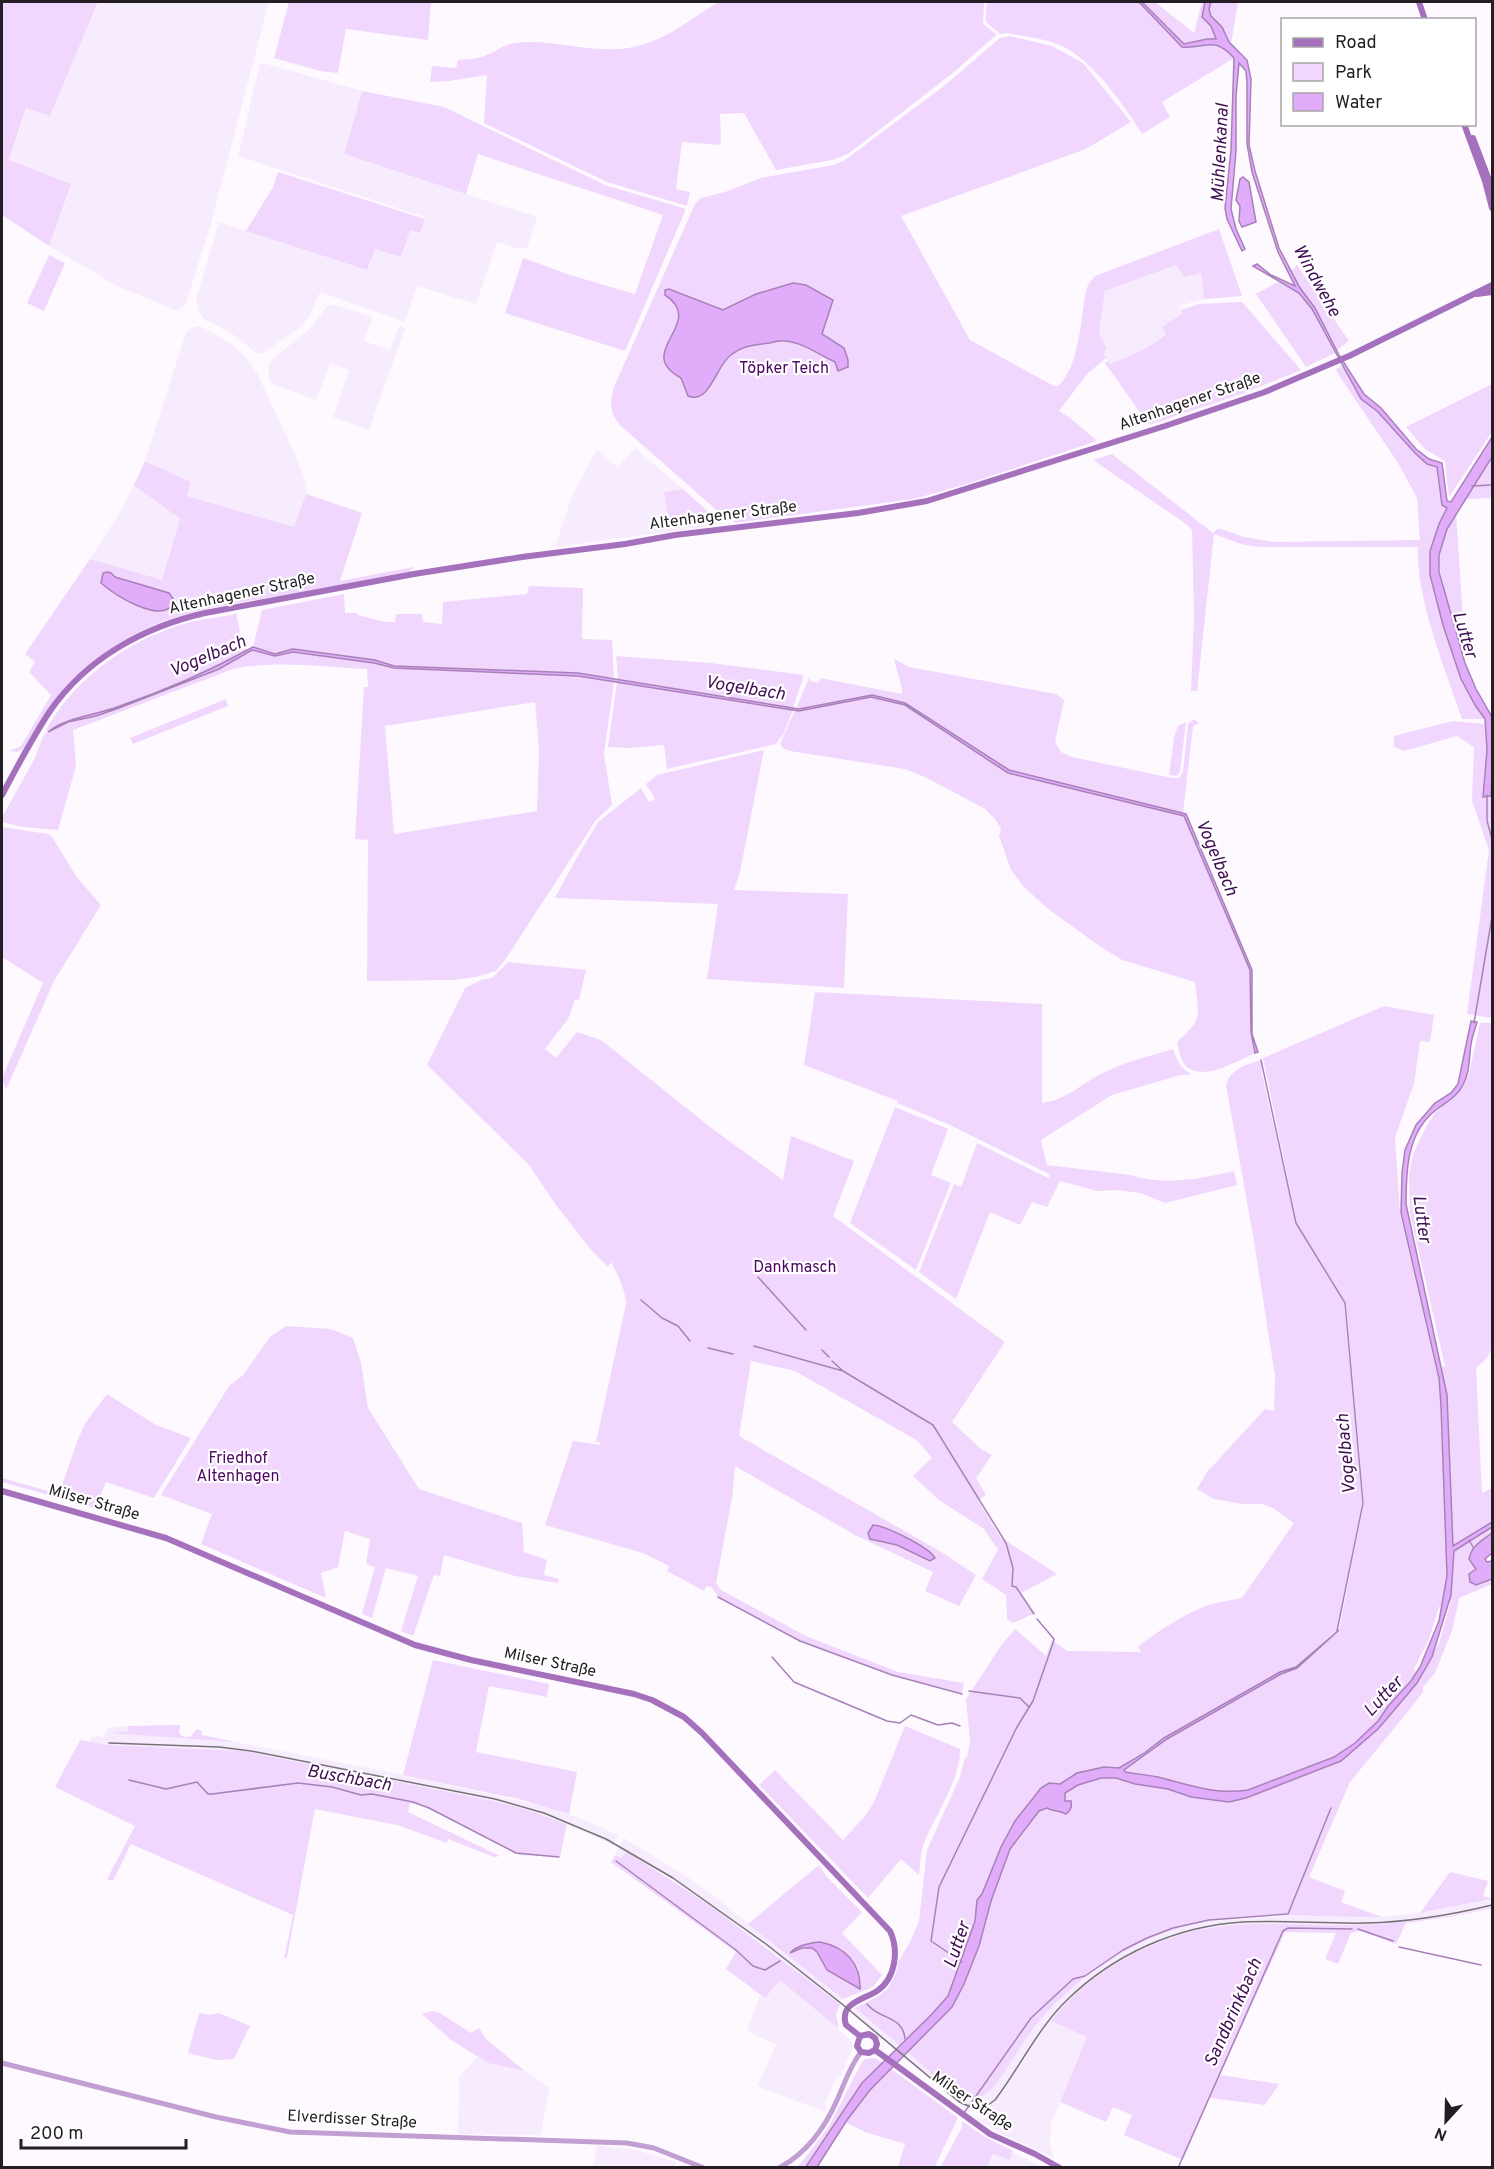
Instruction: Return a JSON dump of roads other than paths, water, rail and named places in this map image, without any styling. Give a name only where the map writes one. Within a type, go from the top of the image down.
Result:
[{"type":"main road","points":[[1419,2],[1424,18]]},
{"type":"main road","points":[[1467,126],[1492,188]]},
{"type":"main road","points":[[1467,126],[1492,208]]},
{"type":"main road","name":"Altenhagener Straße","points":[[2,795],[49,712],[73,683],[111,651],[141,634],[172,621],[425,572],[675,535],[858,513],[927,501],[1265,392],[1349,356],[1492,285]]},
{"type":"main road","points":[[1471,295],[1492,292]]},
{"type":"main road","name":"Milser Straße","points":[[2,1491],[176,1542],[415,1645],[471,1660],[634,1694],[674,1710],[702,1733],[890,1931],[896,1953],[889,1979],[877,1991],[849,2006],[844,2014],[846,2025],[860,2036]]},
{"type":"main road","points":[[869,2034],[875,2037],[878,2052],[861,2052],[857,2046],[860,2036],[869,2034]]},
{"type":"main road","name":"Milser Straße","points":[[878,2052],[997,2138],[1035,2154],[1060,2168]]},
{"type":"street","points":[[779,2168],[801,2153],[818,2134],[836,2104],[852,2065],[861,2052]]},
{"type":"street","name":"Elverdisser Straße","points":[[2,2063],[279,2131],[627,2143],[654,2148],[704,2168]]},
{"type":"water","points":[[1139,2],[1142,2],[1184,44],[1216,39],[1211,26],[1202,17],[1205,2],[1211,2],[1209,9],[1211,16],[1222,27],[1229,42],[1247,60],[1251,79],[1249,145],[1279,248],[1300,288],[1315,308],[1339,355],[1364,394],[1381,408],[1416,449],[1429,459],[1442,463],[1447,501],[1451,502],[1492,437],[1492,457],[1447,529],[1439,555],[1439,572],[1465,663],[1492,717],[1491,796],[1483,797],[1487,750],[1485,719],[1461,679],[1443,625],[1430,575],[1430,551],[1447,508],[1442,505],[1437,467],[1427,464],[1377,411],[1361,399],[1312,309],[1299,293],[1253,266],[1257,264],[1271,275],[1295,286],[1278,252],[1252,172],[1247,144],[1246,71],[1239,63],[1236,96],[1236,151],[1231,209],[1236,229],[1245,249],[1242,251],[1227,219],[1225,208],[1231,150],[1234,58],[1227,51],[1215,45],[1182,47]]},
{"type":"water","points":[[1243,177],[1249,182],[1256,222],[1242,227],[1239,221],[1240,206],[1236,200],[1240,179]]},
{"type":"water","points":[[793,283],[806,285],[833,300],[822,334],[844,348],[848,367],[838,371],[835,362],[790,342],[780,341],[754,345],[740,349],[731,355],[702,395],[688,396],[681,378],[668,368],[664,358],[679,316],[676,306],[665,295],[665,290],[669,289],[723,310],[756,294]]},
{"type":"water","points":[[107,572],[115,577],[169,593],[174,604],[158,611],[137,606],[101,583],[103,573]]},
{"type":"water","points":[[253,647],[275,654],[293,649],[375,660],[394,666],[578,673],[799,709],[872,695],[905,703],[1009,770],[1186,814],[1252,970],[1252,1034],[1258,1052],[1255,1053],[1251,1032],[1250,970],[1184,816],[1008,773],[905,705],[871,697],[799,711],[578,676],[394,668],[374,663],[293,652],[275,656],[252,650],[219,669],[119,708],[68,722],[48,732],[71,720],[109,710],[169,687]]},
{"type":"water","points":[[1471,1021],[1477,1022],[1471,1041],[1465,1080],[1458,1093],[1426,1119],[1419,1129],[1410,1153],[1406,1204],[1447,1395],[1453,1546],[1492,1522],[1492,1527],[1454,1551],[1451,1595],[1432,1657],[1417,1683],[1378,1729],[1341,1761],[1246,1798],[1229,1802],[1191,1797],[1168,1789],[1135,1784],[1116,1778],[1101,1778],[1078,1785],[1065,1793],[1065,1801],[1071,1801],[1070,1810],[1066,1814],[1047,1808],[1039,1811],[1010,1849],[991,1901],[979,1946],[952,2007],[870,2090],[847,2120],[817,2167],[805,2168],[862,2083],[948,1996],[975,1921],[977,1900],[982,1894],[1001,1847],[1015,1821],[1041,1788],[1049,1783],[1060,1784],[1077,1773],[1104,1767],[1119,1768],[1164,1738],[1280,1672],[1296,1667],[1339,1630],[1297,1668],[1281,1674],[1167,1739],[1124,1770],[1213,1790],[1248,1790],[1334,1757],[1355,1743],[1378,1721],[1420,1667],[1439,1621],[1447,1576],[1441,1406],[1439,1378],[1401,1213],[1402,1173],[1405,1150],[1416,1125],[1435,1103],[1451,1093],[1458,1084]]},
{"type":"water","points":[[873,1525],[907,1538],[925,1548],[935,1558],[930,1561],[897,1545],[870,1539],[868,1533]]},
{"type":"water","points":[[1492,1533],[1492,1553],[1485,1559],[1487,1562],[1492,1561],[1492,1579],[1476,1585],[1470,1582],[1469,1574],[1476,1569],[1469,1559],[1470,1554]]},
{"type":"water","points":[[820,1942],[837,1948],[850,1958],[858,1971],[860,1989],[827,1970],[817,1952],[812,1948],[802,1948],[790,1953],[800,1946]]},
{"type":"waterway","points":[[1472,486],[1492,485]]},
{"type":"waterway","name":"Lutter","points":[[1487,795],[1487,821],[1492,839]]},
{"type":"waterway","name":"Lutter","points":[[1474,1023],[1492,917]]},
{"type":"waterway","name":"Vogelbach","points":[[1261,1060],[1296,1223],[1345,1303],[1363,1503],[1337,1631]]},
{"type":"waterway","points":[[758,1277],[806,1330]]},
{"type":"waterway","points":[[641,1300],[662,1318],[678,1326],[690,1341]]},
{"type":"waterway","points":[[754,1346],[843,1371],[933,1425],[1006,1543],[1013,1568],[1012,1586],[1016,1587],[1034,1614]]},
{"type":"waterway","points":[[708,1348],[733,1354]]},
{"type":"waterway","points":[[822,1350],[829,1357]]},
{"type":"waterway","points":[[832,1361],[842,1370]]},
{"type":"waterway","points":[[1469,1540],[1473,1547]]},
{"type":"waterway","points":[[718,1597],[800,1641],[892,1675],[962,1694]]},
{"type":"waterway","points":[[962,1962],[931,1941],[939,1887],[1017,1727],[1033,1701],[1054,1639],[1037,1619]]},
{"type":"waterway","points":[[772,1657],[794,1682],[887,1721],[900,1723],[911,1715],[938,1725],[952,1723],[960,1726]]},
{"type":"waterway","points":[[969,1691],[1020,1698],[1029,1707]]},
{"type":"waterway","name":"Buschbach","points":[[129,1780],[166,1789],[197,1782],[208,1794],[298,1783],[332,1787],[361,1795],[372,1794],[413,1802],[429,1808],[516,1853],[559,1857]]},
{"type":"waterway","points":[[964,2113],[1031,2018],[1073,1979],[1085,1976],[1123,1950],[1173,1928],[1209,1920],[1288,1914],[1331,1808]]},
{"type":"waterway","name":"Buschbach","points":[[616,1861],[736,1950],[753,1966],[765,1970],[780,1961]]},
{"type":"waterway","name":"Sandbrinkbach","points":[[1178,2168],[1283,1931],[1288,1928],[1352,1929]]},
{"type":"waterway","name":"Sandbrinkbach","points":[[1358,1929],[1393,1941]]},
{"type":"waterway","name":"Sandbrinkbach","points":[[1399,1947],[1481,1965]]},
{"type":"waterway","name":"Buschbach","points":[[867,2004],[900,2026],[905,2039]]},
{"type":"tram line","points":[[109,1743],[219,1747],[251,1751],[495,1799],[544,1813],[606,1839],[673,1878],[766,1944],[958,2101],[972,2107],[986,2106],[995,2100],[1047,2023],[1085,1984],[1126,1956],[1171,1936],[1194,1929],[1243,1922],[1398,1921],[1492,1905]]},
{"type":"water label","name":"Mühlenkanal","points":[[1221,153]]},
{"type":"water label","name":"Windwehe","points":[[1316,281]]},
{"type":"park label","name":"Töpker Teich","points":[[784,369]]},
{"type":"park label","name":"Dankmasch","points":[[795,1268]]},
{"type":"park label","name":"Friedhof Altenhagen","points":[[238,1468]]}]
